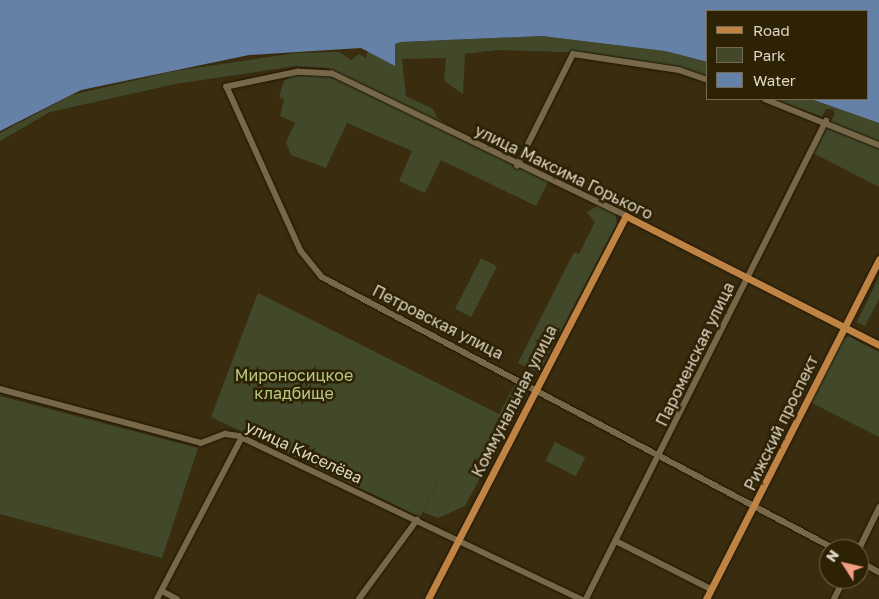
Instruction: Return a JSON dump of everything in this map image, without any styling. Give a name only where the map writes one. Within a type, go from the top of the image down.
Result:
[{"type":"main road","name":"Коммунальная улица","points":[[428,599],[626,216]]},
{"type":"main road","name":"улица Максима Горького","points":[[626,216],[879,345]]},
{"type":"main road","name":"Рижский проспект","points":[[706,599],[754,508],[879,259]]},
{"type":"street","points":[[518,166],[573,54],[679,70],[706,79]]},
{"type":"street","name":"улица Максима Горького","points":[[227,87],[299,72],[325,72],[518,166],[626,216]]},
{"type":"street","name":"Петровская улица","points":[[227,87],[310,265],[322,276],[399,320],[469,351],[534,392],[819,541]]},
{"type":"street","points":[[769,100],[826,121],[879,145]]},
{"type":"street","name":"Пароменская улица","points":[[586,599],[659,457],[826,121]]},
{"type":"street","name":"улица Киселёва","points":[[0,389],[201,443],[225,434],[242,437],[580,599]]},
{"type":"street","points":[[157,599],[242,437]]},
{"type":"street","points":[[864,539],[879,508]]},
{"type":"street","points":[[359,599],[417,520]]},
{"type":"street","points":[[616,541],[711,589]]},
{"type":"street","points":[[162,591],[177,599]]},
{"type":"green space","points":[[542,36],[665,51],[706,61],[706,78],[591,53],[497,50],[465,54],[463,94],[444,81],[446,58],[402,59],[406,96],[433,109],[437,118],[463,135],[328,68],[296,66],[175,84],[50,112],[0,141],[0,133],[72,95],[175,71],[296,53],[340,52],[351,60],[359,54],[366,58],[368,49],[395,66],[395,44],[400,42]]},
{"type":"green space","points":[[297,73],[330,76],[549,180],[536,206],[441,160],[425,193],[399,181],[412,151],[347,123],[326,168],[291,155],[286,142],[295,123],[280,116],[284,99],[279,97],[284,81]]},
{"type":"green space","points":[[777,100],[814,100],[879,123],[879,187],[813,153],[835,114],[833,109],[826,109],[822,117]]},
{"type":"green space","points":[[599,205],[615,213],[617,223],[561,331],[551,333],[547,342],[551,350],[539,373],[518,363],[574,252],[579,254],[595,222],[587,212]]},
{"type":"green space","points":[[481,258],[497,266],[471,317],[455,309]]},
{"type":"green space","points":[[879,277],[879,299],[865,326],[857,322]]},
{"type":"green space","name":"Мироносицкое кладбище","points":[[258,293],[499,414],[516,382],[526,390],[465,506],[438,518],[423,512],[456,445],[420,517],[211,417]]},
{"type":"green space","points":[[848,336],[879,352],[879,437],[810,402],[841,341]]},
{"type":"green space","points":[[0,396],[198,448],[162,558],[0,514]]},
{"type":"green space","points":[[555,442],[585,457],[576,476],[545,461]]},
{"type":"water","points":[[0,0],[879,0],[879,123],[814,100],[869,100],[869,10],[706,10],[706,61],[665,51],[542,36],[400,42],[395,44],[395,66],[361,48],[249,55],[81,90],[0,131]]}]
